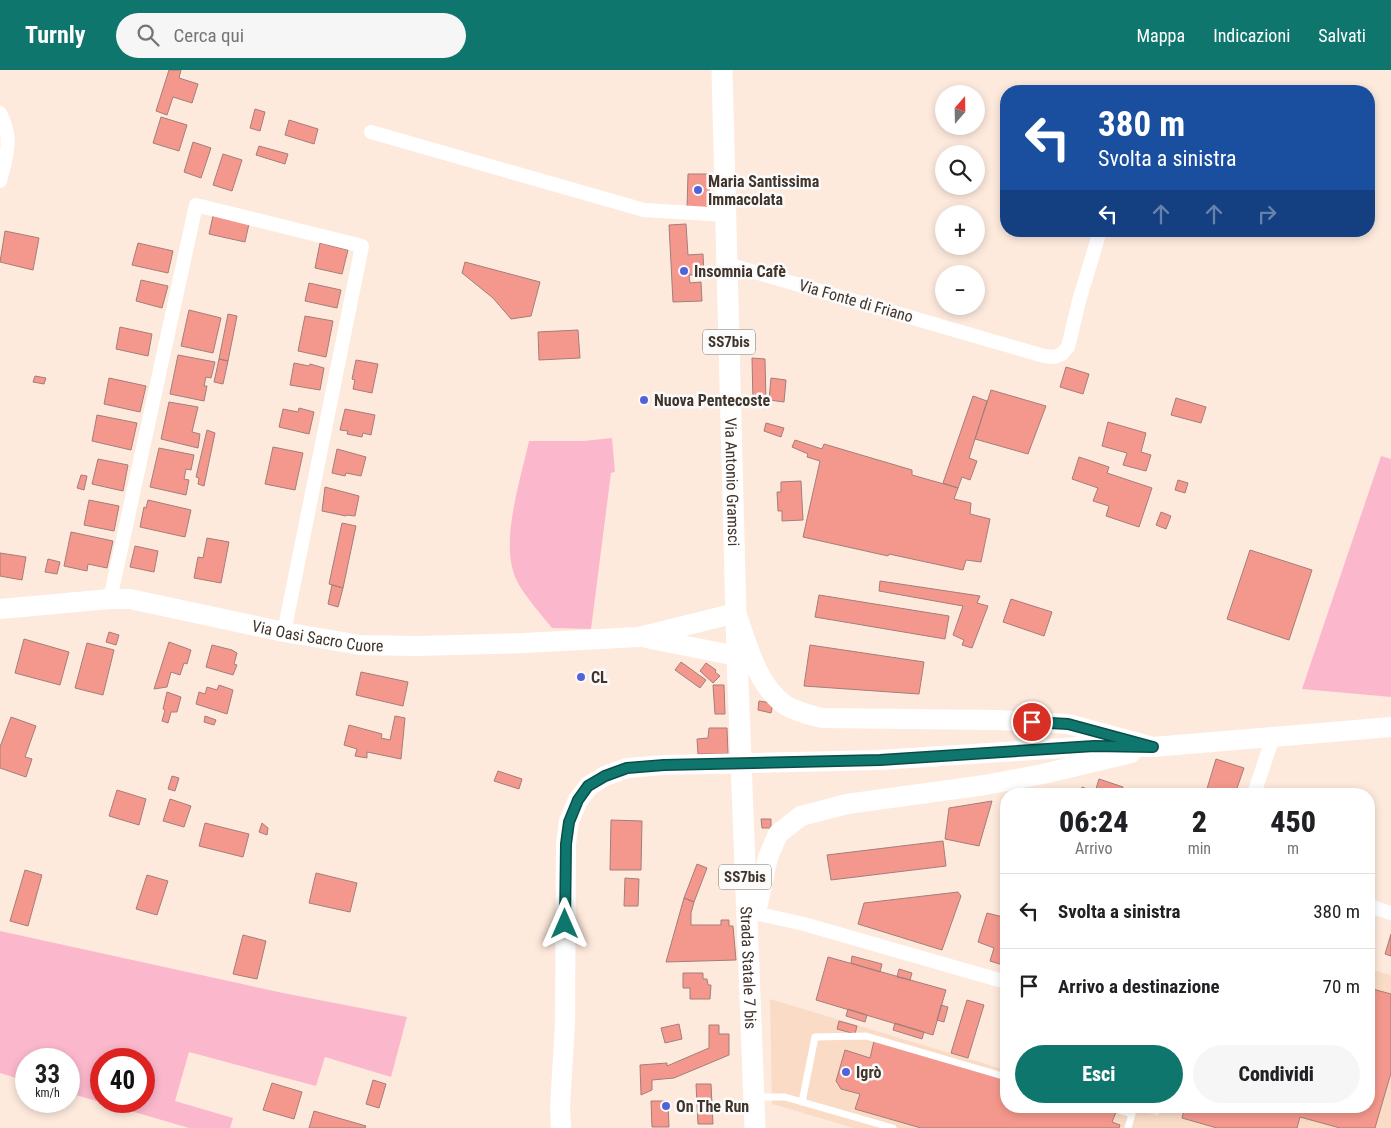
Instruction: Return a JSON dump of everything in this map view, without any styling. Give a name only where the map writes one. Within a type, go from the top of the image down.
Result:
[{"type":"main road","name":"Via Antonio Gramsci","points":[[722,70],[737,656]]},
{"type":"main road","name":"Strada Statale 7 bis","points":[[737,656],[755,1128]]},
{"type":"street","points":[[0,113],[7,130],[9,142],[0,182]]},
{"type":"street","points":[[371,132],[644,210],[726,215]]},
{"type":"street","points":[[110,599],[196,205],[362,246],[284,632]]},
{"type":"street","name":"Via Fonte di Friano","points":[[727,264],[1034,353],[1054,357],[1062,354],[1068,347],[1079,301],[1098,237]]},
{"type":"street","name":"Via Oasi Sacro Cuore","points":[[0,610],[110,599],[130,599],[284,632],[360,645],[417,646],[639,637],[736,613]]},
{"type":"street","points":[[736,613],[751,656],[760,676],[770,691],[786,705],[804,713],[822,718],[997,720],[1068,724],[1153,747]]},
{"type":"street","name":"Via Oasi Sacro Cuore","points":[[639,637],[737,656]]},
{"type":"street","points":[[561,1128],[560,1107],[565,1023],[566,844],[569,822],[578,800],[588,786],[605,776],[627,768],[664,765],[880,760],[1094,746],[1153,747],[1391,727]]},
{"type":"street","points":[[1256,788],[1273,737]]},
{"type":"street","points":[[746,911],[758,904],[768,857],[778,834],[801,816],[847,804],[985,785],[1043,774],[1095,763],[1153,747]]},
{"type":"street","points":[[1375,908],[1391,913]]},
{"type":"street","points":[[746,911],[804,924],[1000,980]]},
{"type":"lane","points":[[802,1102],[815,1037],[866,1036],[1000,1075]]},
{"type":"lane","points":[[754,1097],[785,1097],[893,1128]]},
{"type":"lane","points":[[1128,1128],[1132,1114],[1129,1113]]},
{"type":"shaded area","points":[[612,438],[615,472],[611,473],[591,629],[552,628],[520,587],[514,574],[511,559],[511,526],[517,490],[529,441],[583,441]]},
{"type":"shaded area","points":[[1381,456],[1391,459],[1391,697],[1302,689]]},
{"type":"shaded area","points":[[0,931],[283,993],[407,1017],[391,1077],[325,1057],[316,1086],[189,1052],[175,1101],[233,1118],[230,1128],[189,1128],[138,1113],[155,1113],[155,1048],[90,1048],[90,1099],[80,1096],[80,1048],[15,1048],[15,1078],[0,1073]]},
{"type":"shaded area","points":[[1375,971],[1391,975],[1391,1128],[854,1128],[772,1104],[770,999],[1000,1068],[1000,1113],[1149,1113],[1158,1116],[1159,1113],[1375,1113]]},
{"type":"building","points":[[169,70],[181,70],[179,78],[198,84],[192,103],[173,97],[167,115],[156,111]]},
{"type":"building","points":[[255,109],[265,112],[260,131],[250,128]]},
{"type":"building","points":[[161,117],[187,125],[179,151],[153,143]]},
{"type":"building","points":[[289,120],[318,129],[314,144],[285,135]]},
{"type":"building","points":[[193,142],[211,148],[201,178],[184,172]]},
{"type":"building","points":[[259,146],[288,154],[285,164],[256,155]]},
{"type":"building","points":[[223,154],[242,160],[232,191],[213,185]]},
{"type":"building","points":[[688,174],[710,174],[709,209],[687,209]]},
{"type":"building","points":[[213,216],[249,224],[245,242],[209,234]]},
{"type":"building","points":[[686,224],[688,255],[703,254],[704,275],[689,275],[690,283],[701,282],[702,301],[673,302],[669,225]]},
{"type":"building","points":[[5,231],[39,238],[33,270],[0,262]]},
{"type":"building","points":[[138,243],[173,251],[168,273],[132,265]]},
{"type":"building","points":[[320,243],[348,250],[342,274],[315,268]]},
{"type":"building","points":[[465,262],[540,282],[531,316],[511,319],[493,298],[462,273]]},
{"type":"building","points":[[141,280],[168,286],[162,308],[136,301]]},
{"type":"building","points":[[309,283],[341,290],[337,308],[305,301]]},
{"type":"building","points":[[189,310],[221,318],[213,353],[181,346]]},
{"type":"building","points":[[228,314],[237,316],[228,361],[219,359]]},
{"type":"building","points":[[305,316],[333,321],[326,357],[298,351]]},
{"type":"building","points":[[120,327],[152,334],[148,356],[116,349]]},
{"type":"building","points":[[578,330],[580,358],[539,360],[538,332]]},
{"type":"building","points":[[178,355],[215,362],[211,378],[206,377],[204,386],[207,386],[204,401],[170,394]]},
{"type":"building","points":[[752,358],[765,359],[766,403],[753,403]]},
{"type":"building","points":[[219,359],[228,361],[223,384],[214,382]]},
{"type":"building","points":[[356,360],[378,364],[372,393],[353,389],[355,380],[352,379]]},
{"type":"building","points":[[294,363],[309,366],[310,364],[324,368],[320,390],[290,385]]},
{"type":"building","points":[[1066,367],[1089,374],[1083,394],[1060,387]]},
{"type":"building","points":[[35,376],[46,378],[44,384],[33,382]]},
{"type":"building","points":[[109,378],[146,386],[140,412],[104,404]]},
{"type":"building","points":[[771,378],[786,380],[784,402],[769,400]]},
{"type":"building","points":[[991,390],[1046,406],[1028,454],[975,439]]},
{"type":"building","points":[[973,396],[987,401],[969,458],[977,461],[970,480],[962,477],[958,488],[943,483]]},
{"type":"building","points":[[1176,398],[1206,407],[1201,423],[1171,415]]},
{"type":"building","points":[[169,402],[198,407],[192,432],[200,434],[198,448],[161,439]]},
{"type":"building","points":[[299,408],[314,412],[309,434],[279,427],[283,409],[298,412]]},
{"type":"building","points":[[345,409],[375,415],[371,435],[363,433],[362,437],[347,434],[348,431],[340,430]]},
{"type":"building","points":[[97,415],[137,423],[131,450],[92,441]]},
{"type":"building","points":[[1108,422],[1146,433],[1141,452],[1151,455],[1146,471],[1123,465],[1127,453],[1102,446]]},
{"type":"building","points":[[766,423],[784,428],[781,437],[764,431]]},
{"type":"building","points":[[207,430],[215,433],[204,486],[198,484],[199,478],[196,477]]},
{"type":"building","points":[[795,440],[822,449],[824,444],[912,470],[912,475],[958,488],[954,499],[971,503],[970,514],[990,519],[981,562],[966,560],[963,570],[803,537],[820,461],[807,457],[808,454],[792,447]]},
{"type":"building","points":[[273,447],[303,453],[295,490],[265,484]]},
{"type":"building","points":[[159,448],[194,455],[191,470],[186,469],[184,479],[189,480],[186,495],[150,487]]},
{"type":"building","points":[[337,449],[366,457],[361,476],[346,473],[345,476],[332,473]]},
{"type":"building","points":[[1079,457],[1109,467],[1107,473],[1152,488],[1139,527],[1106,516],[1109,506],[1093,501],[1098,488],[1072,479]]},
{"type":"building","points":[[98,459],[128,465],[123,491],[92,484]]},
{"type":"building","points":[[81,475],[87,476],[84,490],[77,488]]},
{"type":"building","points":[[1178,480],[1188,483],[1185,493],[1175,490]]},
{"type":"building","points":[[801,481],[803,520],[782,521],[782,511],[778,511],[777,492],[781,492],[781,482]]},
{"type":"building","points":[[325,487],[359,496],[355,516],[322,511]]},
{"type":"building","points":[[89,500],[119,506],[114,531],[84,525]]},
{"type":"building","points":[[148,500],[191,510],[185,537],[140,527],[144,507],[146,508]]},
{"type":"building","points":[[1161,512],[1171,516],[1166,529],[1156,525]]},
{"type":"building","points":[[342,523],[356,526],[343,588],[329,584]]},
{"type":"building","points":[[71,532],[113,541],[107,568],[88,564],[87,571],[64,566]]},
{"type":"building","points":[[207,538],[229,542],[221,583],[194,578],[198,557],[203,558]]},
{"type":"building","points":[[135,546],[158,551],[154,572],[130,567]]},
{"type":"building","points":[[1250,550],[1312,570],[1289,640],[1227,619]]},
{"type":"building","points":[[0,553],[26,557],[22,580],[0,576]]},
{"type":"building","points":[[48,559],[60,562],[57,574],[45,572]]},
{"type":"building","points":[[880,581],[980,596],[977,603],[988,606],[972,648],[962,645],[964,640],[953,635],[963,606],[879,591]]},
{"type":"building","points":[[332,585],[343,588],[338,607],[328,604]]},
{"type":"building","points":[[819,595],[949,616],[945,639],[815,617]]},
{"type":"building","points":[[1011,599],[1052,612],[1044,636],[1003,622]]},
{"type":"building","points":[[109,632],[119,635],[116,645],[106,642]]},
{"type":"building","points":[[24,639],[69,652],[60,685],[15,673]]},
{"type":"building","points":[[169,642],[191,650],[187,664],[184,663],[180,675],[171,672],[167,687],[154,689]]},
{"type":"building","points":[[87,643],[114,650],[103,695],[75,688]]},
{"type":"building","points":[[212,645],[237,653],[234,664],[237,665],[233,675],[206,667]]},
{"type":"building","points":[[810,645],[924,662],[919,694],[804,686]]},
{"type":"building","points":[[681,662],[706,680],[700,688],[675,670]]},
{"type":"building","points":[[706,663],[716,670],[715,672],[720,676],[713,683],[700,671]]},
{"type":"building","points":[[361,672],[408,682],[403,706],[356,695]]},
{"type":"building","points":[[219,685],[233,690],[227,714],[196,704],[199,692],[205,694],[207,687],[217,690]]},
{"type":"building","points":[[713,685],[724,685],[725,714],[715,714]]},
{"type":"building","points":[[167,692],[181,697],[177,712],[171,712],[168,723],[162,721]]},
{"type":"building","points":[[759,701],[773,703],[771,713],[758,710]]},
{"type":"building","points":[[205,716],[216,720],[214,725],[204,722]]},
{"type":"building","points":[[395,716],[405,718],[401,759],[367,752],[367,758],[355,756],[357,749],[344,745],[349,725],[382,734],[381,738],[390,740]]},
{"type":"building","points":[[11,717],[36,726],[25,757],[32,759],[26,777],[0,768],[0,747]]},
{"type":"building","points":[[709,728],[727,728],[728,754],[698,754],[697,739],[708,738]]},
{"type":"building","points":[[1216,759],[1244,768],[1237,788],[1207,788]]},
{"type":"building","points":[[498,771],[522,779],[519,789],[494,781]]},
{"type":"building","points":[[172,776],[179,778],[175,791],[168,789]]},
{"type":"building","points":[[1099,779],[1123,787],[1123,788],[1096,788]]},
{"type":"building","points":[[117,790],[146,799],[139,825],[109,816]]},
{"type":"building","points":[[170,799],[191,806],[184,827],[163,821]]},
{"type":"building","points":[[992,801],[979,846],[945,839],[949,808]]},
{"type":"building","points":[[761,819],[771,819],[771,828],[762,828]]},
{"type":"building","points":[[611,820],[642,821],[641,870],[610,870]]},
{"type":"building","points":[[205,823],[249,834],[243,857],[199,846]]},
{"type":"building","points":[[262,823],[268,828],[267,835],[259,832]]},
{"type":"building","points":[[943,841],[946,866],[831,880],[827,855]]},
{"type":"building","points":[[697,864],[707,868],[694,902],[684,898]]},
{"type":"building","points":[[25,870],[42,875],[28,926],[10,921]]},
{"type":"building","points":[[316,873],[357,883],[350,912],[309,903]]},
{"type":"building","points":[[147,875],[168,881],[157,915],[136,909]]},
{"type":"building","points":[[625,878],[639,879],[638,906],[624,906]]},
{"type":"building","points":[[958,892],[961,896],[942,950],[858,924],[864,903]]},
{"type":"building","points":[[684,898],[694,902],[691,913],[691,925],[721,925],[721,920],[729,920],[729,926],[733,926],[736,960],[666,962]]},
{"type":"building","points":[[987,913],[1000,916],[1000,964],[990,961],[994,948],[978,942]]},
{"type":"building","points":[[1391,934],[1391,956],[1385,954]]},
{"type":"building","points":[[243,935],[266,941],[257,979],[233,974]]},
{"type":"building","points":[[852,956],[882,964],[880,972],[851,963]]},
{"type":"building","points":[[828,957],[946,990],[933,1035],[816,1000]]},
{"type":"building","points":[[899,969],[912,973],[910,980],[897,977]]},
{"type":"building","points":[[683,973],[703,973],[703,979],[707,979],[708,985],[711,985],[710,999],[690,999],[690,988],[683,988]]},
{"type":"building","points":[[1375,990],[1391,994],[1391,1073],[1375,1128],[1340,1128],[1300,1117],[1297,1128],[1217,1128],[1182,1118],[1183,1113],[1375,1113]]},
{"type":"building","points":[[967,1000],[984,1005],[968,1058],[951,1053]]},
{"type":"building","points":[[941,1005],[948,1007],[944,1022],[937,1020]]},
{"type":"building","points":[[848,1009],[867,1015],[865,1022],[846,1016]]},
{"type":"building","points":[[839,1021],[857,1026],[855,1034],[837,1029]]},
{"type":"building","points":[[895,1023],[924,1032],[922,1039],[893,1030]]},
{"type":"building","points":[[679,1024],[682,1039],[665,1043],[661,1028]]},
{"type":"building","points":[[709,1025],[719,1025],[719,1034],[729,1034],[729,1055],[674,1078],[652,1080],[652,1090],[641,1095],[640,1065],[667,1063],[667,1066],[709,1048]]},
{"type":"building","points":[[874,1041],[1000,1078],[1000,1113],[1116,1113],[1112,1122],[1120,1125],[1119,1128],[921,1128],[855,1109],[860,1094],[841,1089],[836,1081],[845,1050],[870,1058]]},
{"type":"building","points":[[373,1080],[386,1084],[379,1108],[366,1104]]},
{"type":"building","points":[[272,1083],[302,1092],[294,1119],[263,1110]]},
{"type":"building","points":[[696,1084],[711,1084],[713,1124],[698,1124]]},
{"type":"building","points":[[651,1101],[668,1101],[669,1127],[652,1127]]},
{"type":"building","points":[[314,1111],[366,1126],[365,1128],[309,1128]]},
{"type":"place","name":"Maria Santissima Immacolata","points":[[698,190]]},
{"type":"place","name":"Insomnia Cafè","points":[[684,271]]},
{"type":"place","name":"Nuova Pentecoste","points":[[644,400]]},
{"type":"place","name":"CL","points":[[581,677]]},
{"type":"place","name":"Igrò","points":[[846,1072]]},
{"type":"place","name":"On The Run","points":[[666,1106]]},
{"type":"route","points":[[565,924],[566,844],[569,822],[578,800],[588,786],[605,776],[627,768],[664,765],[880,760],[1094,746],[1153,747],[1068,724],[1032,722]]}]
